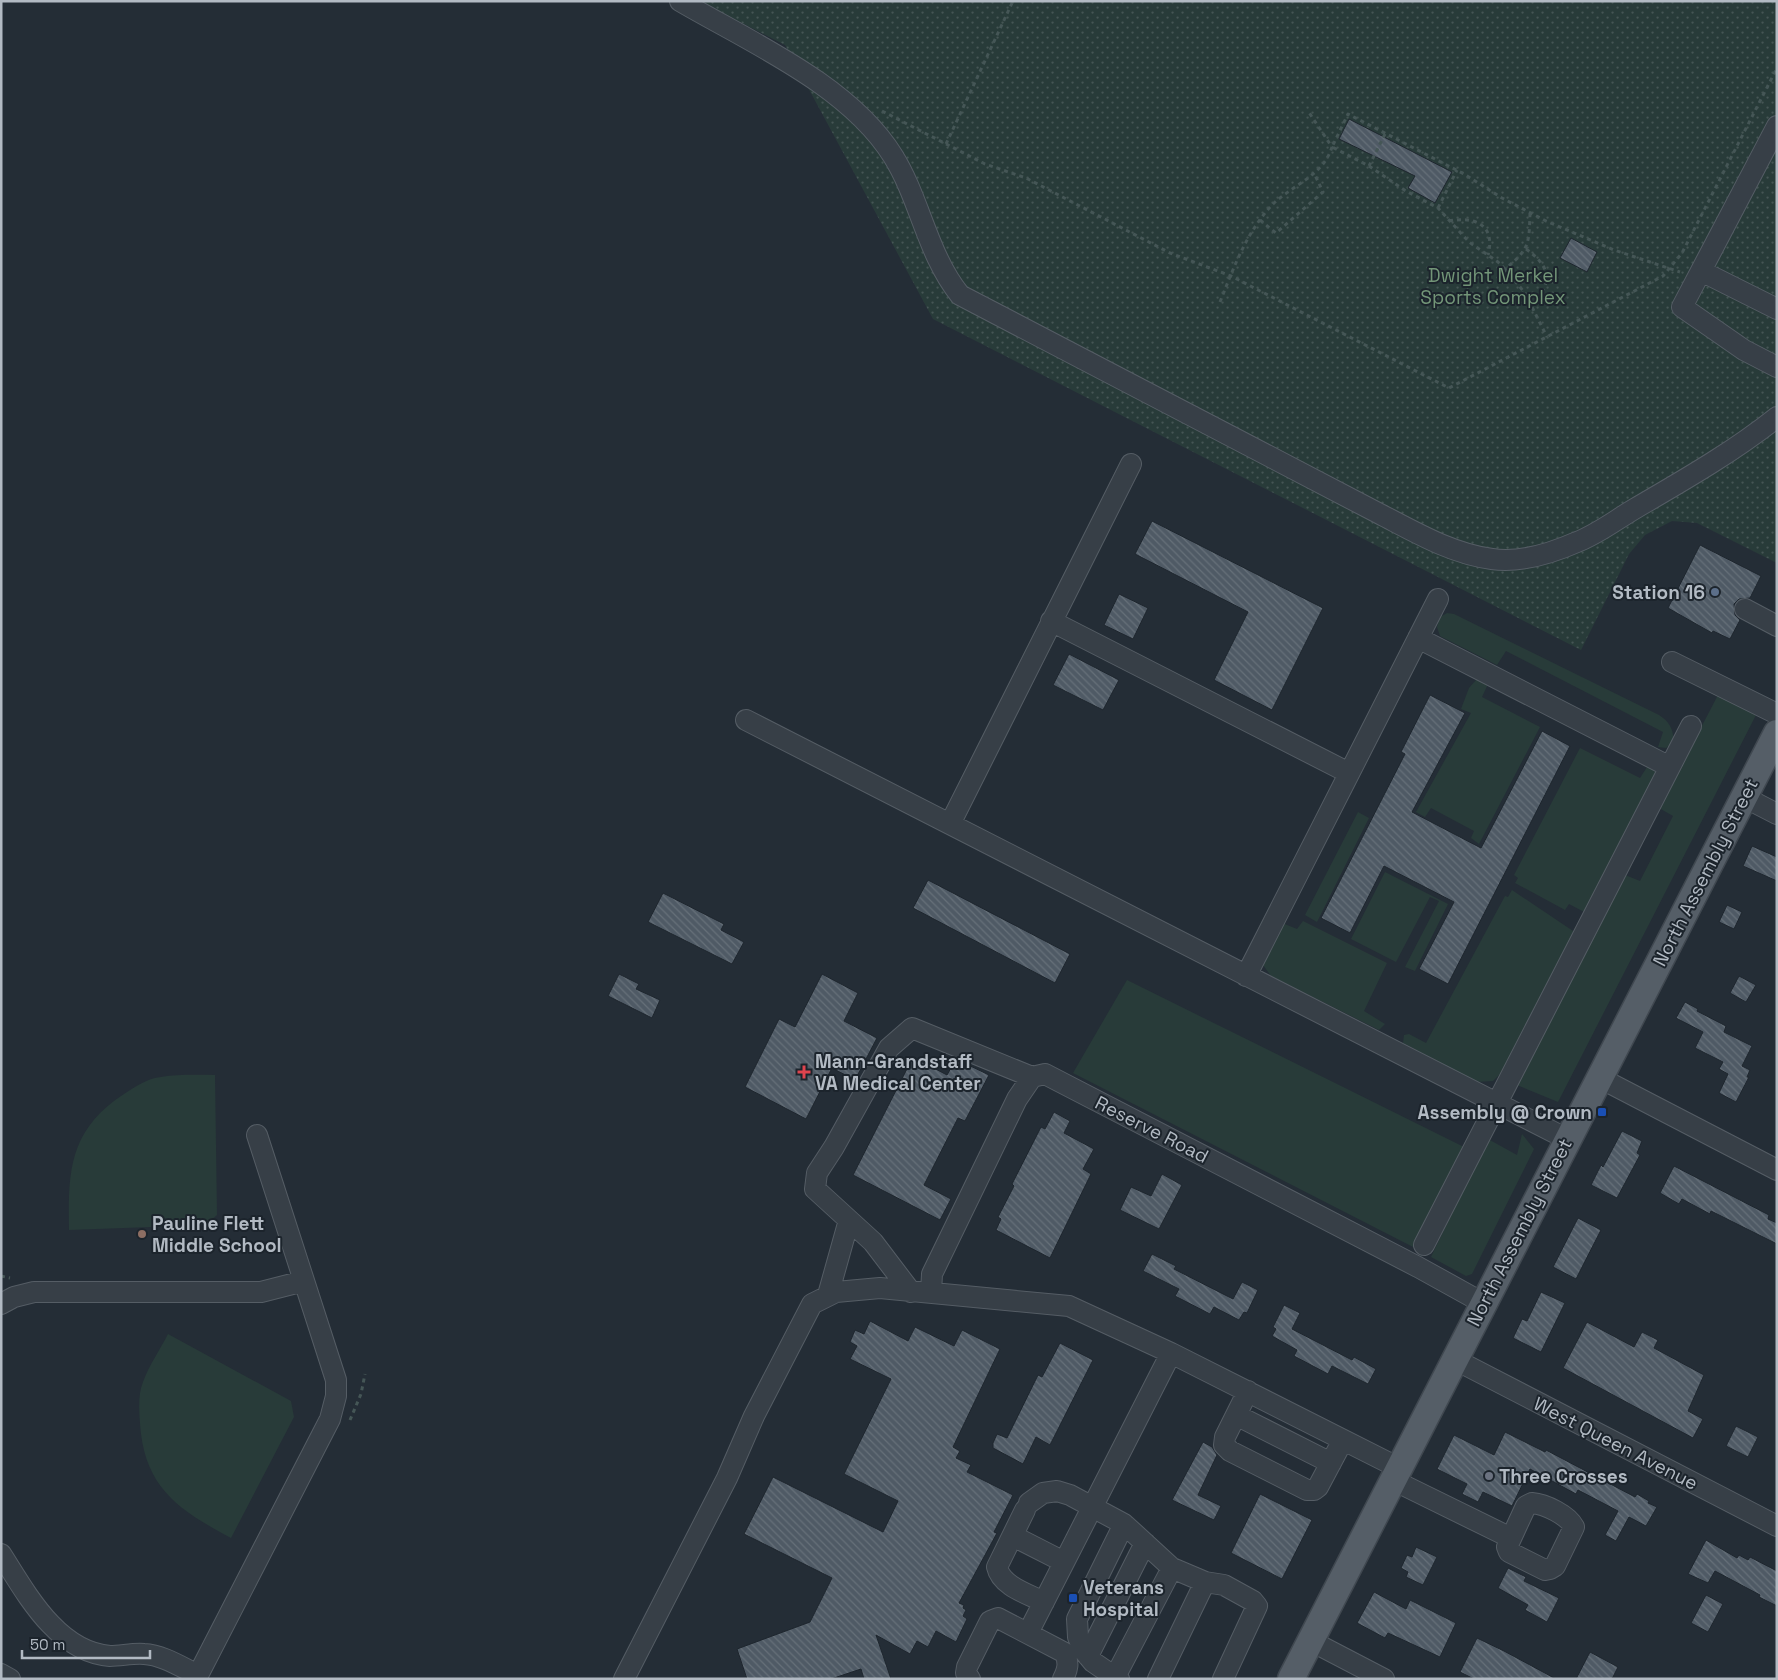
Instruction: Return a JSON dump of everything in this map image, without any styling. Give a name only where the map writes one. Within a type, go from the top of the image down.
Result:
[{"type":"main road","name":"North Assembly Street","points":[[1291,1679],[1598,1077],[1777,733]]},
{"type":"street","points":[[680,1],[778,56],[851,108],[892,153],[903,173],[941,265],[960,295],[1380,514],[1462,552],[1494,559],[1518,558],[1548,553],[1578,542],[1756,434],[1777,417]]},
{"type":"street","points":[[1777,126],[1682,308],[1744,350],[1777,367]]},
{"type":"street","points":[[1699,274],[1777,309]]},
{"type":"street","points":[[950,824],[1131,464]]},
{"type":"street","points":[[1246,976],[1438,599]]},
{"type":"street","points":[[1745,609],[1777,626]]},
{"type":"street","points":[[1051,621],[1349,773]]},
{"type":"street","points":[[1418,638],[1670,767]]},
{"type":"street","points":[[1672,662],[1777,714]]},
{"type":"street","points":[[746,720],[1567,1139]]},
{"type":"street","points":[[1424,1245],[1691,726]]},
{"type":"street","points":[[1744,797],[1777,814]]},
{"type":"street","name":"Reserve Road","points":[[849,1220],[815,1189],[817,1173],[834,1147],[890,1048],[912,1028],[1032,1076],[1045,1074],[1409,1262],[1483,1304]]},
{"type":"street","points":[[931,1294],[932,1274],[949,1236],[1017,1099],[1032,1076]]},
{"type":"street","points":[[1598,1077],[1777,1170]]},
{"type":"street","points":[[1,1554],[41,1613],[65,1638],[88,1650],[109,1656],[143,1654],[158,1656],[197,1677],[330,1419],[336,1396],[336,1380],[257,1135]]},
{"type":"street","points":[[828,1295],[849,1220],[873,1242],[911,1292]]},
{"type":"street","points":[[1,1304],[14,1297],[34,1292],[261,1292],[304,1281]]},
{"type":"street","points":[[624,1679],[726,1478],[754,1416],[812,1304],[828,1295],[849,1290],[880,1288],[1069,1306],[1171,1353],[1343,1440],[1396,1474],[1511,1538]]},
{"type":"street","points":[[1028,1633],[1171,1353]]},
{"type":"street","name":"West Queen Avenue","points":[[1454,1359],[1777,1526]]},
{"type":"street","points":[[1248,1392],[1225,1437],[1224,1445],[1230,1451],[1307,1490],[1314,1490],[1318,1487],[1343,1440]]},
{"type":"street","points":[[1236,1415],[1331,1463]]},
{"type":"street","points":[[1044,1602],[1004,1581],[999,1575],[997,1567],[1027,1507],[1043,1493],[1057,1491],[1070,1495],[1124,1524],[1172,1568],[1205,1582],[1224,1585],[1253,1600],[1257,1606],[1223,1679]]},
{"type":"street","points":[[1124,1524],[1077,1619],[1078,1636],[1088,1656],[1117,1678],[1172,1568]]},
{"type":"street","points":[[1013,1536],[1064,1562]]},
{"type":"street","points":[[1088,1656],[1145,1543]]},
{"type":"street","points":[[1158,1679],[1205,1582]]},
{"type":"street","points":[[970,1679],[966,1673],[967,1667],[990,1621],[998,1618],[1064,1653],[1068,1661],[1063,1679]]},
{"type":"street","points":[[1311,1641],[1384,1679]]},
{"type":"street","points":[[1,1674],[10,1679]]},
{"type":"path","points":[[946,144],[1013,1]]},
{"type":"path","points":[[876,107],[985,164],[1026,178],[1170,253],[1231,276],[1450,388],[1663,276],[1682,253],[1777,68]]},
{"type":"path","points":[[1308,111],[1332,147],[1369,166],[1406,191],[1438,208],[1469,242],[1505,269],[1531,304],[1547,337]]},
{"type":"path","points":[[1220,302],[1241,249],[1260,220],[1273,204],[1314,173],[1326,161],[1348,114],[1456,170],[1530,213],[1614,250],[1669,268],[1699,274]]},
{"type":"path","points":[[1369,166],[1385,134]]},
{"type":"path","points":[[1438,208],[1456,170]]},
{"type":"path","points":[[1260,220],[1276,233],[1323,192],[1314,173]]},
{"type":"path","points":[[1505,269],[1526,249],[1529,242],[1530,213]]},
{"type":"path","points":[[1449,220],[1469,218],[1480,223],[1489,238],[1488,255]]},
{"type":"path","points":[[1526,249],[1542,264],[1547,276],[1545,288],[1531,304]]},
{"type":"green space","name":"Dwight Merkel Sports Complex","points":[[699,1],[1777,1],[1777,563],[1697,523],[1672,521],[1645,535],[1629,554],[1581,650],[933,319],[785,45]]},
{"type":"green space","points":[[1447,613],[1454,614],[1659,715],[1670,726],[1674,742],[1666,748],[1658,747],[1663,732],[1506,651],[1497,665],[1440,636],[1437,627],[1440,617]]},
{"type":"green space","points":[[1476,680],[1484,680],[1488,684],[1482,697],[1540,727],[1479,844],[1471,838],[1474,831],[1431,808],[1425,817],[1416,812],[1471,713],[1461,709],[1469,688]]},
{"type":"green space","points":[[1718,695],[1756,715],[1558,1102],[1517,1085],[1625,875],[1640,881],[1673,816],[1659,808]]},
{"type":"green space","points":[[1580,748],[1640,778],[1649,764],[1655,771],[1654,781],[1586,913],[1569,904],[1565,910],[1515,883],[1518,878],[1514,875]]},
{"type":"green space","points":[[1358,812],[1369,818],[1317,922],[1305,915]]},
{"type":"green space","points":[[1385,872],[1448,904],[1415,971],[1405,967],[1439,901],[1430,897],[1396,962],[1351,939]]},
{"type":"green space","points":[[1512,890],[1576,933],[1506,1068],[1493,1081],[1476,1082],[1403,1043],[1404,1035],[1409,1034],[1426,1043],[1505,896],[1508,897]]},
{"type":"green space","points":[[1303,921],[1387,963],[1364,1011],[1385,1024],[1379,1030],[1271,976],[1263,965],[1282,923],[1297,929]]},
{"type":"green space","points":[[1127,980],[1466,1148],[1415,1248],[1073,1073]]},
{"type":"green space","points":[[174,1075],[215,1075],[217,1215],[206,1225],[69,1230],[71,1171],[82,1137],[92,1122],[124,1094],[151,1079]]},
{"type":"green space","points":[[1522,1134],[1534,1149],[1472,1274],[1466,1276],[1431,1257],[1488,1139],[1517,1155]]},
{"type":"green space","points":[[168,1334],[291,1401],[294,1417],[231,1538],[195,1517],[168,1494],[157,1481],[143,1445],[139,1407],[140,1392],[148,1370]]},
{"type":"building","points":[[1349,119],[1452,172],[1435,203],[1408,188],[1415,176],[1339,139]]},
{"type":"building","points":[[1571,238],[1597,252],[1587,272],[1560,258]]},
{"type":"building","points":[[1152,521],[1323,608],[1272,710],[1214,680],[1248,612],[1135,554]]},
{"type":"building","name":"Station 16","points":[[1700,545],[1761,576],[1750,598],[1739,599],[1734,604],[1735,615],[1740,620],[1730,639],[1713,631],[1712,633],[1668,608]]},
{"type":"building","points":[[1119,594],[1148,608],[1133,639],[1104,625]]},
{"type":"building","points":[[1069,654],[1119,680],[1103,710],[1053,685]]},
{"type":"building","points":[[1430,695],[1465,713],[1412,812],[1481,848],[1542,731],[1570,746],[1448,984],[1419,969],[1454,902],[1384,866],[1350,933],[1321,918],[1405,754],[1401,752]]},
{"type":"building","points":[[1752,846],[1777,857],[1777,881],[1743,866]]},
{"type":"building","points":[[928,880],[1070,954],[1055,983],[913,908]]},
{"type":"building","points":[[663,893],[724,924],[721,930],[744,942],[732,964],[648,922]]},
{"type":"building","points":[[1727,905],[1742,912],[1734,929],[1719,922]]},
{"type":"building","points":[[619,974],[639,984],[636,989],[660,1000],[652,1018],[608,996]]},
{"type":"building","points":[[822,974],[858,993],[844,1021],[877,1038],[855,1080],[832,1068],[806,1119],[745,1087],[779,1019],[795,1027]]},
{"type":"building","points":[[1739,976],[1756,985],[1746,1002],[1730,993]]},
{"type":"building","points":[[1685,1002],[1698,1009],[1697,1011],[1726,1026],[1724,1032],[1752,1046],[1742,1066],[1750,1070],[1747,1077],[1749,1077],[1736,1102],[1719,1093],[1728,1074],[1719,1069],[1723,1062],[1695,1048],[1703,1032],[1676,1018]]},
{"type":"building","points":[[913,1057],[947,1075],[956,1059],[989,1075],[965,1121],[958,1118],[924,1185],[951,1199],[940,1220],[853,1175]]},
{"type":"building","points":[[1054,1112],[1070,1121],[1064,1133],[1094,1149],[1083,1169],[1091,1174],[1050,1258],[996,1230],[1001,1219],[998,1217],[1014,1186],[1012,1184],[1041,1127],[1045,1129]]},
{"type":"building","points":[[1622,1131],[1642,1141],[1637,1153],[1640,1155],[1617,1198],[1591,1185]]},
{"type":"building","points":[[1674,1166],[1769,1215],[1768,1219],[1777,1223],[1777,1244],[1711,1211],[1710,1214],[1682,1199],[1679,1204],[1660,1193]]},
{"type":"building","points":[[1162,1174],[1182,1185],[1159,1229],[1120,1210],[1131,1187],[1151,1196]]},
{"type":"building","points":[[1578,1218],[1601,1230],[1576,1279],[1553,1267]]},
{"type":"building","points":[[1152,1254],[1176,1266],[1174,1269],[1233,1299],[1242,1282],[1258,1290],[1247,1313],[1244,1312],[1239,1320],[1214,1307],[1210,1314],[1175,1296],[1179,1289],[1143,1271]]},
{"type":"building","points":[[1541,1292],[1565,1303],[1541,1352],[1513,1338],[1522,1319],[1527,1321]]},
{"type":"building","points":[[1284,1305],[1300,1313],[1292,1329],[1352,1360],[1354,1357],[1376,1369],[1368,1384],[1332,1366],[1328,1374],[1294,1356],[1297,1350],[1272,1336],[1276,1329],[1273,1327]]},
{"type":"building","points":[[870,1321],[908,1341],[915,1327],[954,1346],[962,1330],[1000,1349],[953,1447],[960,1451],[956,1458],[971,1465],[967,1472],[1013,1495],[994,1532],[997,1533],[959,1603],[964,1605],[963,1608],[966,1610],[963,1616],[967,1619],[956,1642],[936,1631],[928,1647],[917,1641],[910,1654],[876,1635],[891,1679],[864,1679],[861,1669],[831,1679],[747,1679],[737,1649],[810,1622],[832,1578],[744,1534],[773,1477],[883,1532],[898,1501],[844,1474],[891,1379],[850,1359],[857,1346],[850,1342],[855,1330],[864,1334]]},
{"type":"building","points":[[1587,1322],[1634,1347],[1642,1332],[1658,1340],[1654,1348],[1704,1375],[1688,1411],[1703,1419],[1693,1438],[1563,1368]]},
{"type":"building","points":[[1060,1343],[1093,1360],[1050,1445],[1036,1437],[1023,1464],[993,1448],[993,1443],[997,1434],[1007,1438],[1038,1375],[1042,1377]]},
{"type":"building","points":[[1736,1426],[1758,1437],[1748,1457],[1726,1446]]},
{"type":"building","points":[[1505,1432],[1545,1452],[1546,1450],[1635,1497],[1637,1494],[1649,1501],[1648,1503],[1657,1507],[1646,1526],[1629,1517],[1616,1541],[1605,1535],[1618,1511],[1578,1490],[1576,1494],[1530,1469],[1512,1506],[1483,1492],[1478,1502],[1462,1494],[1467,1484],[1437,1469],[1454,1435],[1494,1455]]},
{"type":"building","points":[[1203,1442],[1212,1447],[1217,1455],[1198,1495],[1221,1506],[1214,1520],[1172,1500]]},
{"type":"building","points":[[1260,1494],[1312,1520],[1282,1579],[1231,1553]]},
{"type":"building","points":[[1706,1540],[1737,1558],[1739,1555],[1748,1560],[1750,1557],[1777,1571],[1777,1606],[1715,1571],[1708,1583],[1688,1574]]},
{"type":"building","points":[[1416,1547],[1437,1557],[1423,1585],[1406,1577],[1408,1572],[1401,1568],[1407,1555],[1412,1557]]},
{"type":"building","points":[[1508,1568],[1526,1577],[1524,1581],[1559,1598],[1547,1622],[1525,1610],[1528,1605],[1498,1588]]},
{"type":"building","points":[[1374,1592],[1406,1609],[1410,1600],[1456,1623],[1440,1657],[1388,1633],[1385,1638],[1357,1623]]},
{"type":"building","points":[[1706,1595],[1723,1604],[1708,1632],[1691,1623]]},
{"type":"building","points":[[1477,1638],[1556,1679],[1474,1679],[1460,1672]]},
{"type":"building","points":[[1590,1652],[1618,1667],[1612,1679],[1576,1679]]},
{"type":"place","name":"Station 16","points":[[1715,592]]},
{"type":"place","name":"Mann-Grandstaff VA Medical Center","points":[[804,1072]]},
{"type":"place","name":"Assembly @ Crown","points":[[1602,1112]]},
{"type":"place","name":"Pauline Flett Middle School","points":[[142,1234]]},
{"type":"place","name":"Three Crosses","points":[[1489,1476]]},
{"type":"place","name":"Veterans Hospital","points":[[1073,1598]]}]
